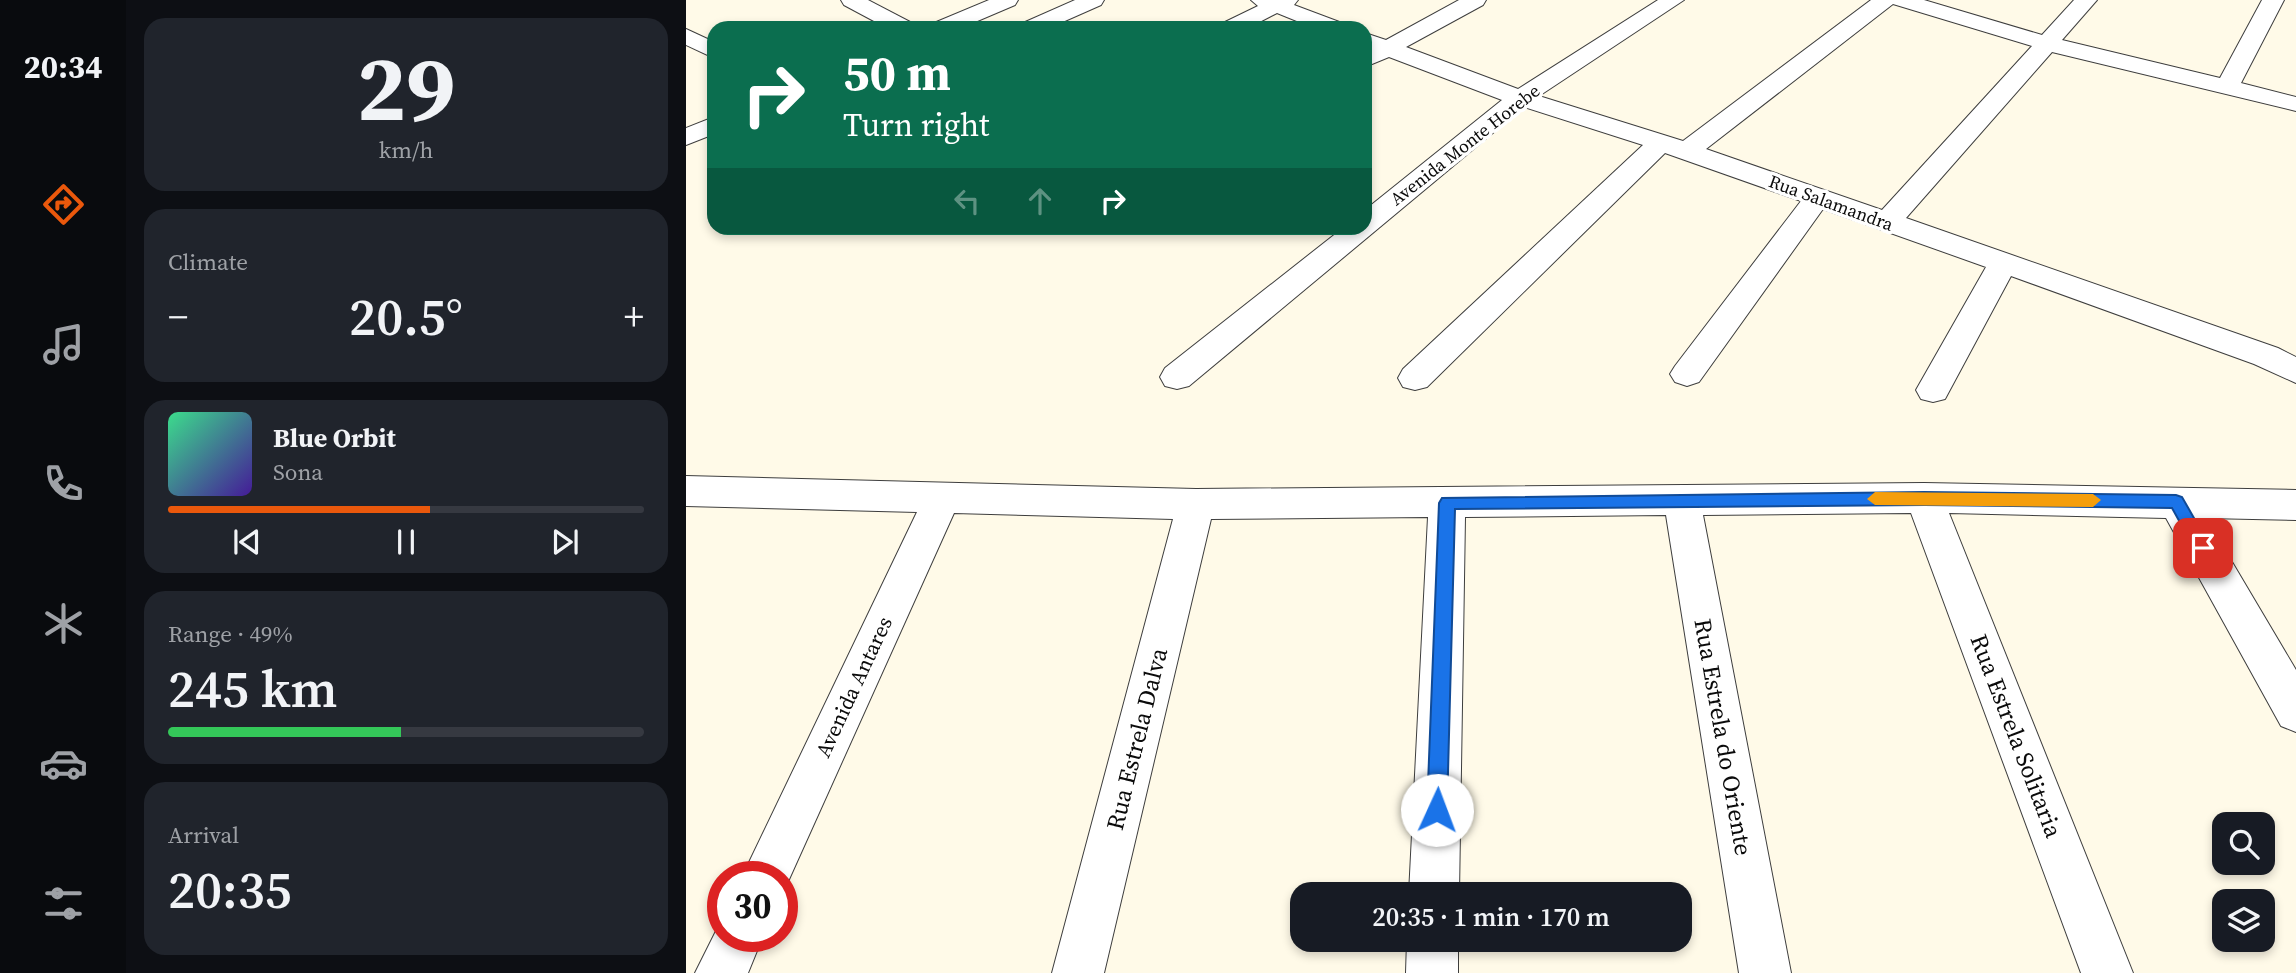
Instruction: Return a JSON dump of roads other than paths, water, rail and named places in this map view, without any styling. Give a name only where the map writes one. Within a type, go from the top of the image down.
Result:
[{"type":"street","points":[[852,0],[891,21]]},
{"type":"street","points":[[958,21],[1007,0]]},
{"type":"street","points":[[1046,21],[1093,0]]},
{"type":"street","points":[[1372,50],[1475,0]]},
{"type":"street","name":"Avenida Monte Horebe","points":[[1372,218],[1520,98],[1673,0]]},
{"type":"street","points":[[1415,377],[1674,147],[1885,0]]},
{"type":"street","points":[[1901,0],[2049,44],[2296,104]]},
{"type":"street","points":[[1886,223],[2086,0]]},
{"type":"street","points":[[2227,88],[2273,0]]},
{"type":"street","points":[[1243,21],[1275,2],[1318,21]]},
{"type":"street","points":[[686,36],[707,47]]},
{"type":"street","name":"Rua Salamandra","points":[[1372,50],[1674,147],[2266,356],[2296,370]]},
{"type":"street","points":[[686,137],[707,128]]},
{"type":"street","points":[[1688,374],[1818,197]]},
{"type":"street","points":[[1177,377],[1351,235]]},
{"type":"street","points":[[1933,390],[2002,265]]},
{"type":"street","points":[[687,494],[1196,504],[1924,498],[2296,505]]},
{"type":"street","name":"Avenida Antares","points":[[773,861],[942,498]]},
{"type":"street","name":"Rua Estrela Solitaria","points":[[1924,498],[2107,973]]},
{"type":"street","name":"Rua Estrela do Oriente","points":[[1682,501],[1765,973]]},
{"type":"street","points":[[2176,501],[2296,711]]},
{"type":"street","points":[[1434,882],[1447,503]]},
{"type":"street","name":"Rua Estrela Dalva","points":[[1078,973],[1196,504]]},
{"type":"street","points":[[721,973],[731,952]]},
{"type":"street","points":[[1432,973],[1433,952]]}]
